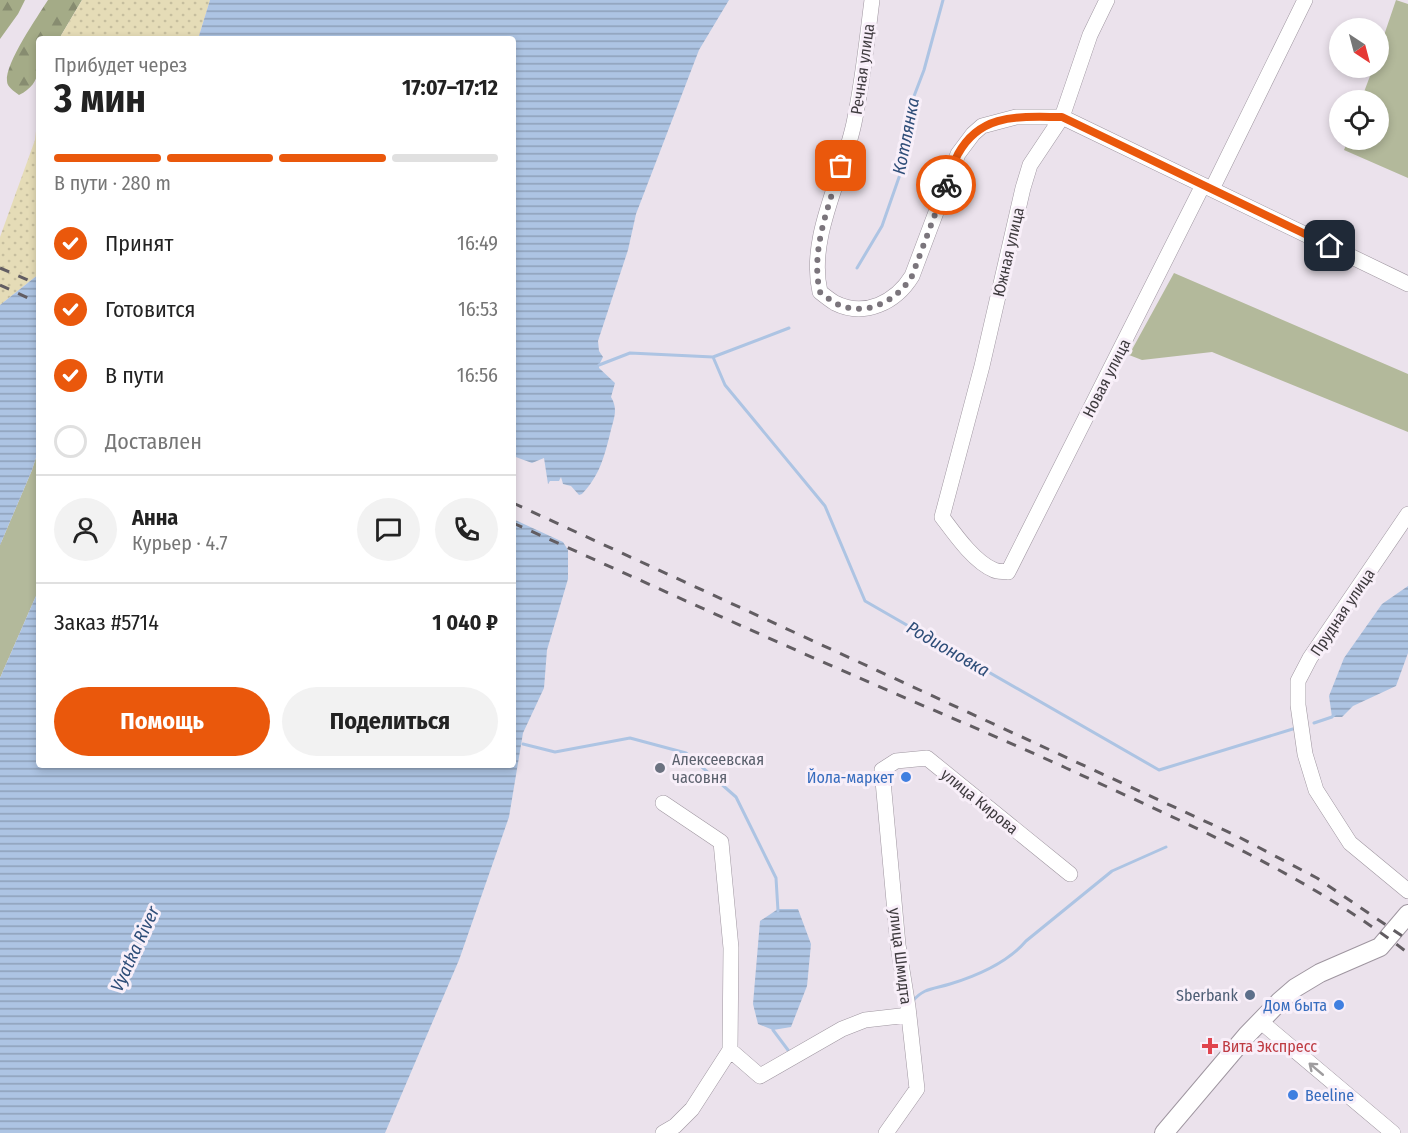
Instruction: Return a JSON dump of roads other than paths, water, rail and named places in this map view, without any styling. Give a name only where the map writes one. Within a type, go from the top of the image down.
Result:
[{"type":"main road","points":[[1164,1133],[1260,1021],[1280,1001],[1320,973],[1380,947],[1408,914]]},
{"type":"street","name":"Речная улица","points":[[872,0],[855,120],[827,211],[819,247],[816,276],[820,292],[836,303],[855,308],[876,308],[896,296],[904,288],[912,276],[958,154],[982,126],[1016,117],[1062,117]]},
{"type":"street","name":"Южная улица","points":[[1008,572],[994,570],[978,558],[958,539],[942,517],[982,366],[1030,165],[1062,117],[1090,35],[1107,0]]},
{"type":"street","name":"Новая улица","points":[[1008,572],[1305,0]]},
{"type":"street","points":[[1062,117],[1408,284]]},
{"type":"street","name":"Прудная улица","points":[[1408,514],[1310,658],[1298,681],[1305,754],[1316,790],[1350,843],[1408,891]]},
{"type":"street","name":"улица Кирова","points":[[882,770],[896,761],[927,758],[1070,874]]},
{"type":"street","name":"улица Шмидта","points":[[882,770],[898,945],[917,1089],[886,1133]]},
{"type":"street","points":[[663,803],[721,843],[731,948],[730,1050],[692,1109],[675,1126],[663,1133]]},
{"type":"street","points":[[730,1050],[760,1076],[842,1029],[865,1020],[909,1015]]},
{"type":"street","points":[[1260,1021],[1393,1133]]},
{"type":"water","points":[[210,0],[729,0],[699,50],[636,214],[628,250],[598,341],[599,351],[603,357],[599,368],[615,383],[611,397],[615,406],[615,415],[600,466],[582,494],[579,495],[571,486],[563,484],[561,477],[559,481],[550,481],[548,484],[544,458],[532,463],[516,457],[516,36],[199,36]]},
{"type":"water","points":[[36,276],[36,457],[0,545],[0,305]]},
{"type":"water","name":"Vyatka River","points":[[516,520],[563,542],[568,550],[568,579],[547,650],[544,688],[523,733],[509,817],[459,960],[385,1133],[0,1133],[0,678],[36,596],[36,768],[516,768]]},
{"type":"water","points":[[1408,586],[1408,653],[1396,686],[1353,706],[1342,717],[1332,717],[1329,696],[1344,658],[1382,604]]},
{"type":"water","points":[[778,909],[798,909],[811,944],[807,986],[791,1027],[773,1030],[758,1024],[753,1004],[760,921]]},
{"type":"waterway","name":"Котлянка","points":[[857,268],[882,226],[904,163],[911,104],[924,70],[943,0]]},
{"type":"waterway","name":"Котлянка","points":[[599,365],[630,353],[713,357],[789,328]]},
{"type":"waterway","name":"Родионовка","points":[[713,357],[725,385],[825,506],[865,601],[1159,770],[1296,728]]},
{"type":"waterway","name":"Родионовка","points":[[1314,723],[1335,714]]},
{"type":"waterway","points":[[523,744],[555,752],[630,738],[686,753],[736,797],[776,878],[778,911]]},
{"type":"waterway","points":[[913,1001],[925,991],[970,977],[1001,962],[1112,871],[1166,847]]},
{"type":"waterway","points":[[773,1028],[791,1054]]},
{"type":"railway","points":[[0,268],[36,284]]},
{"type":"railway","points":[[0,285],[36,302]]},
{"type":"railway","points":[[516,504],[1235,835],[1317,878],[1408,940]]},
{"type":"railway","points":[[516,524],[1040,756],[1198,829],[1328,898],[1369,924],[1408,953]]},
{"type":"place","name":"Алексеевская часовня","points":[[660,768]]},
{"type":"place","name":"Йола-маркет","points":[[906,777]]},
{"type":"place","name":"Sberbank","points":[[1250,995]]},
{"type":"place","name":"Дом быта","points":[[1339,1005]]},
{"type":"place","name":"Вита Экспресс","points":[[1210,1046]]},
{"type":"place","name":"Beeline","points":[[1293,1095]]}]
